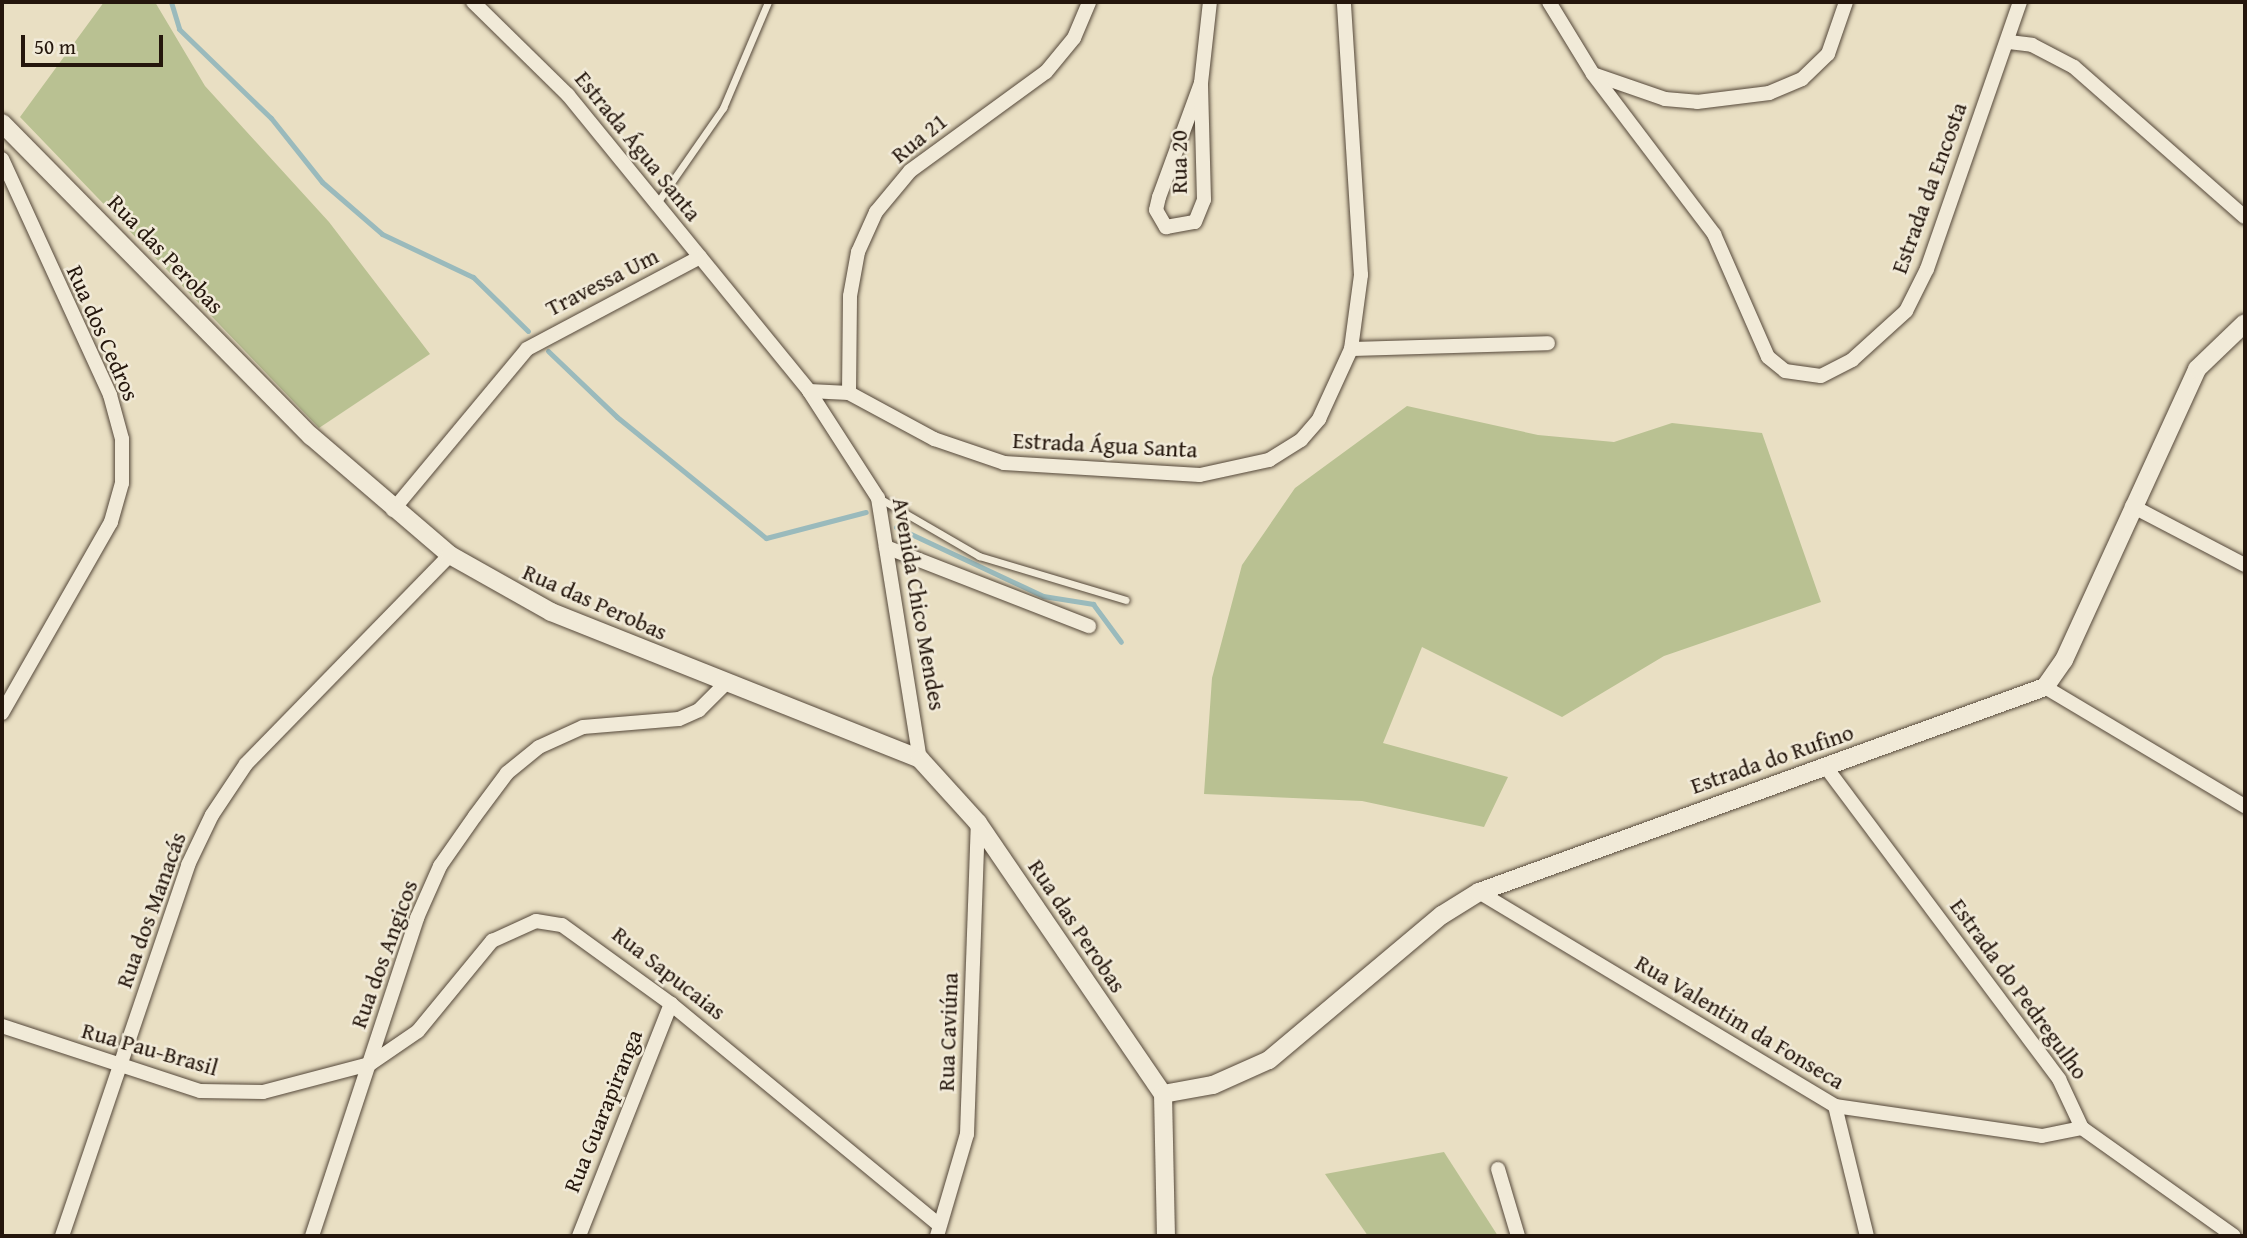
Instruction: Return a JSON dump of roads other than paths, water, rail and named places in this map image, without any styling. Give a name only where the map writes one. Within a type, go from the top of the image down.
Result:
[{"type":"street","name":"Estrada Água Santa","points":[[473,2],[526,49],[657,204],[809,391],[849,393],[934,439],[1004,463],[1200,475],[1269,460],[1301,440],[1318,419],[1351,349],[1361,275],[1344,2]]},
{"type":"street","name":"Rua 21","points":[[849,393],[850,296],[858,252],[876,212],[910,170],[1046,72],[1074,38],[1090,2]]},
{"type":"street","name":"Rua 20","points":[[1200,83],[1158,197],[1156,210],[1166,227],[1195,222],[1204,200],[1200,83],[1210,2]]},
{"type":"street","points":[[1549,2],[1592,74],[1665,99],[1769,93],[1802,79],[1828,54],[1846,2]]},
{"type":"street","name":"Estrada da Encosta","points":[[1592,74],[1714,234],[1768,357],[1784,371],[1821,376],[1852,360],[1906,311],[1927,269],[2009,42],[2020,2]]},
{"type":"street","points":[[2009,42],[2054,53],[2084,74],[2245,217]]},
{"type":"street","name":"Rua das Perobas","points":[[2,123],[238,363],[393,510],[450,555],[551,612],[723,686],[920,760],[978,823],[1163,1094]]},
{"type":"street","name":"Rua dos Cedros","points":[[2,159],[110,395],[122,461],[111,522],[2,713]]},
{"type":"street","name":"Travessa Um","points":[[393,510],[527,349],[699,257]]},
{"type":"street","points":[[2245,323],[2197,369],[2132,506],[2064,660],[2045,687],[2245,806]]},
{"type":"street","points":[[1351,349],[1548,344]]},
{"type":"street","name":"Avenida Chico Mendes","points":[[809,391],[878,498],[920,760]]},
{"type":"street","points":[[2132,506],[2245,565]]},
{"type":"street","points":[[886,547],[1089,626]]},
{"type":"street","name":"Rua dos Manacás","points":[[62,1236],[188,865],[212,815],[247,764],[450,555]]},
{"type":"street","name":"Rua dos Angicos","points":[[312,1236],[440,866],[507,773],[539,747],[583,727],[679,719],[699,710],[723,686]]},
{"type":"street","name":"Estrada do Rufino","points":[[1163,1094],[1226,1081],[1269,1060],[1442,915],[1479,892],[2045,687]]},
{"type":"street","name":"Estrada do Pedregulho","points":[[1825,766],[2059,1079],[2082,1128],[2234,1236]]},
{"type":"street","name":"Rua Caviúna","points":[[937,1230],[967,1134],[978,823]]},
{"type":"street","name":"Rua Valentim da Fonseca","points":[[1479,892],[1836,1106],[2042,1136],[2082,1128]]},
{"type":"street","name":"Rua Sapucaias","points":[[370,1064],[418,1031],[492,941],[536,921],[588,938],[671,1004],[937,1230]]},
{"type":"street","name":"Rua Guarapiranga","points":[[579,1236],[671,1004]]},
{"type":"street","name":"Rua Pau-Brasil","points":[[2,1026],[120,1068],[231,1094],[370,1064]]},
{"type":"street","points":[[1163,1094],[1166,1236]]},
{"type":"street","points":[[1836,1106],[1867,1236]]},
{"type":"street","points":[[1498,1169],[1518,1236]]},
{"type":"lane","points":[[657,204],[723,108],[768,2]]},
{"type":"lane","points":[[878,498],[979,556],[1126,600]]},
{"type":"waterway","points":[[171,2],[179,29],[271,118],[322,182],[382,234],[473,277],[528,331]]},
{"type":"waterway","points":[[548,351],[617,417],[766,538],[866,512]]},
{"type":"waterway","points":[[896,527],[1043,596],[1093,604],[1121,642]]}]
